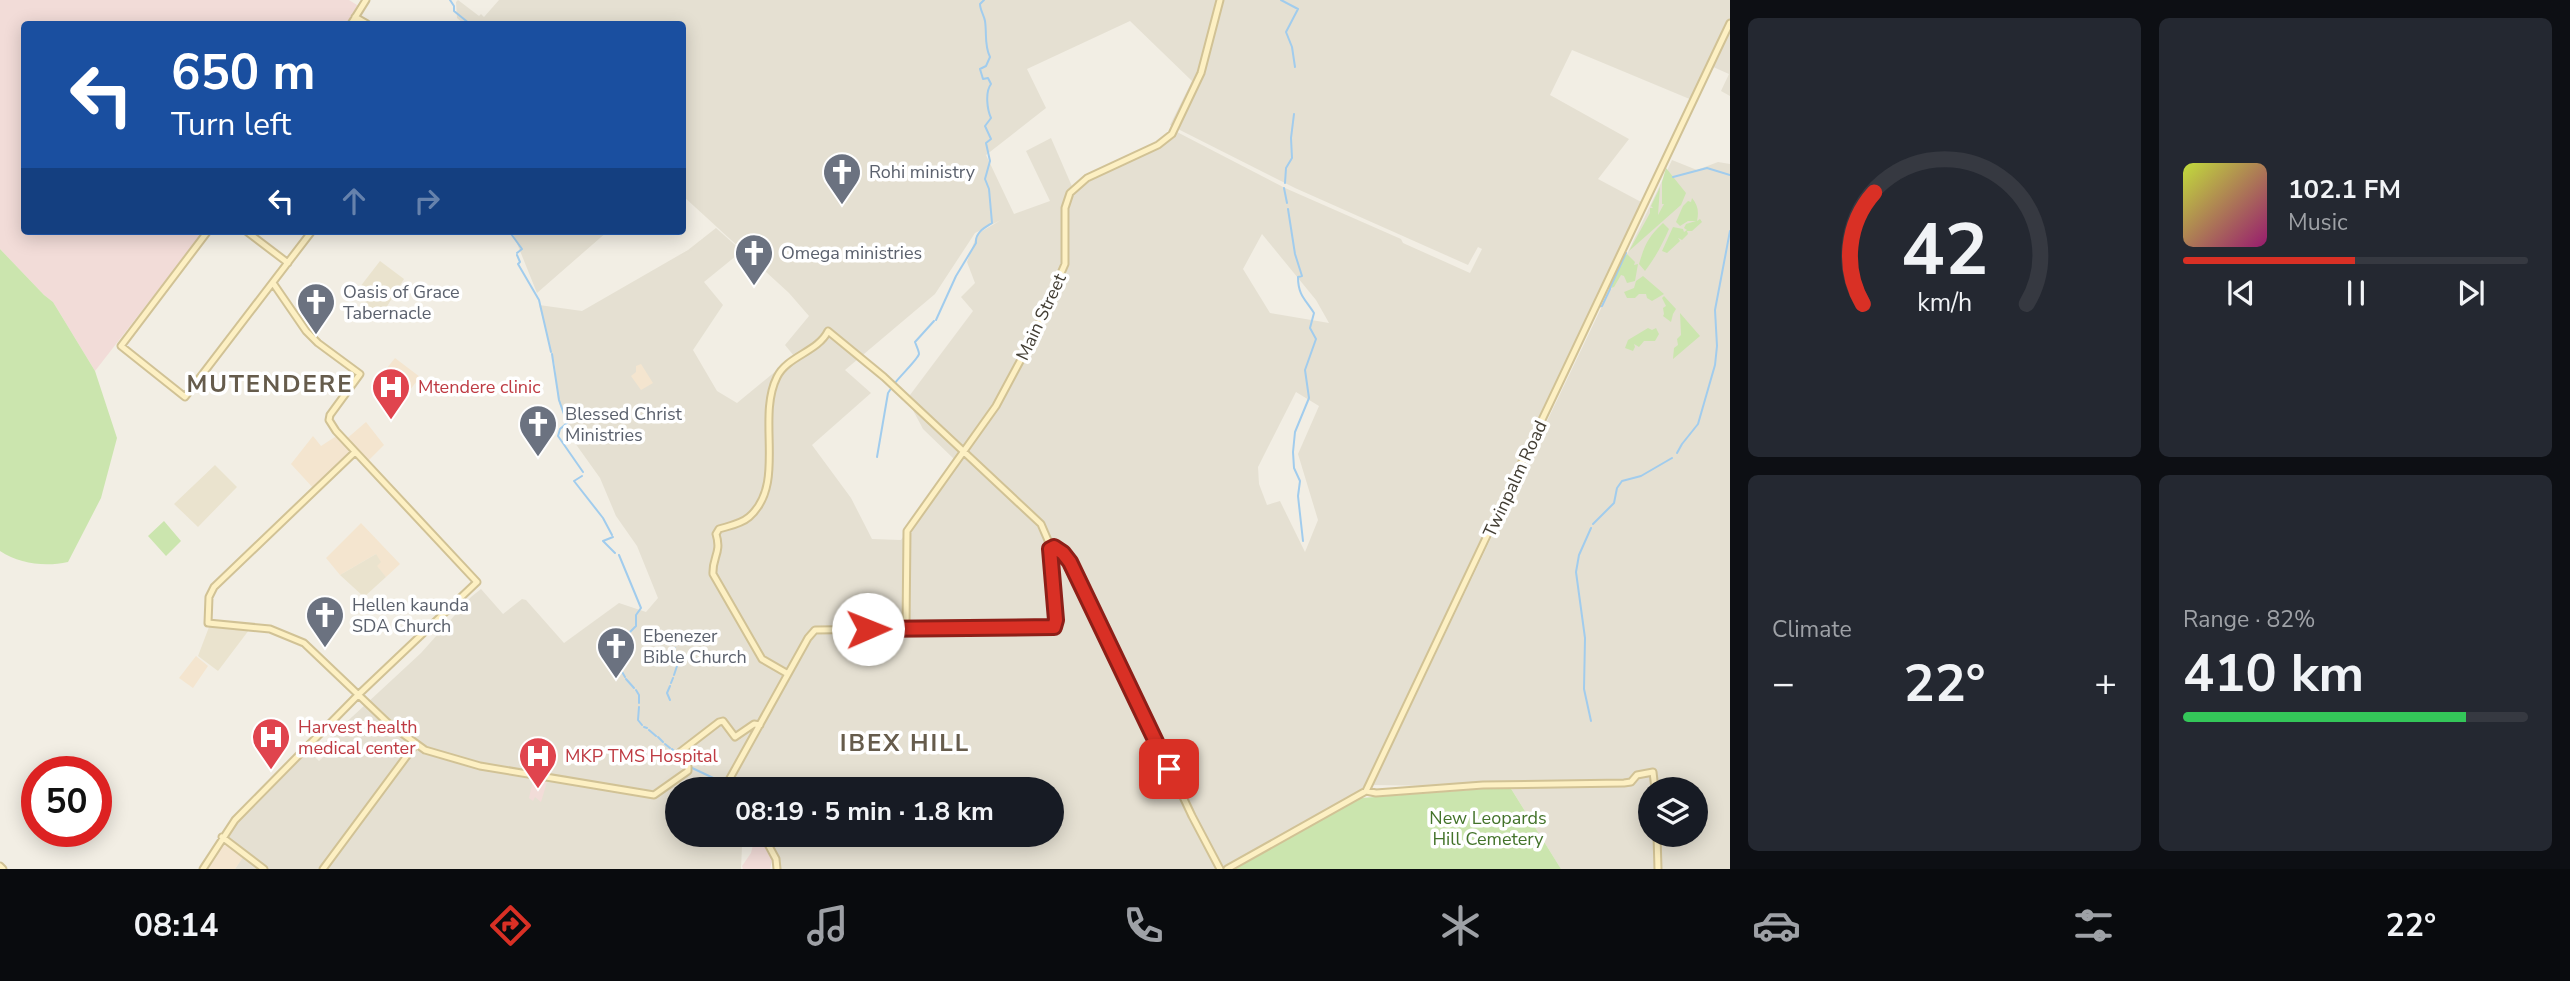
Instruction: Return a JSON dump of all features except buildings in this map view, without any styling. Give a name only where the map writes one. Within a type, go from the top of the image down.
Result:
[{"type":"main road","points":[[353,21],[366,0]]},
{"type":"main road","name":"Main Street","points":[[906,628],[907,531],[1006,390],[1058,282],[1066,257],[1065,210],[1070,193],[1087,178],[1158,145],[1172,134],[1204,65],[1220,0]]},
{"type":"main road","points":[[355,17],[362,21]]},
{"type":"main road","name":"Twinpalm Road","points":[[1366,791],[1730,23]]},
{"type":"main road","points":[[205,235],[122,342],[122,349],[185,397],[309,235]]},
{"type":"main road","points":[[251,235],[288,263]]},
{"type":"main road","points":[[203,869],[234,820],[358,695],[477,582],[336,431],[329,417],[360,374],[318,343],[295,317],[273,283]]},
{"type":"main road","points":[[731,777],[815,630],[1055,626],[1052,548],[1038,520],[888,381],[828,331],[820,342],[777,375],[768,421],[769,464],[764,496],[749,517],[717,531],[720,545],[713,568],[714,576],[762,659],[788,674]]},
{"type":"main road","points":[[355,452],[214,587],[209,594],[208,623],[264,628],[300,641],[415,745],[438,755],[480,766],[654,795],[688,771],[680,752],[719,722],[723,721],[735,737],[754,724],[760,725]]},
{"type":"main road","points":[[1052,548],[1063,553],[1070,562],[1127,685],[1136,697],[1187,807],[1220,869]]},
{"type":"main road","points":[[323,869],[415,745]]},
{"type":"main road","points":[[1227,869],[1366,791],[1376,793],[1483,785],[1624,783],[1631,782],[1637,775],[1653,772],[1653,777]]},
{"type":"main road","points":[[222,838],[262,869]]},
{"type":"main road","points":[[770,847],[776,859],[777,869]]},
{"type":"main road","points":[[1657,847],[1658,869]]},
{"type":"shaded area","points":[[0,0],[349,0],[357,5],[351,21],[21,21],[21,235],[201,235],[95,371],[53,302],[0,249]]},
{"type":"shaded area","points":[[458,0],[484,17],[499,0],[1730,0],[1730,19],[1692,100],[1572,50],[1550,95],[1629,139],[1598,179],[1643,203],[1361,792],[1223,869],[774,869],[774,861],[765,847],[1064,847],[1064,777],[665,777],[665,847],[742,847],[741,869],[235,869],[243,856],[222,841],[230,829],[309,751],[319,761],[331,750],[325,742],[421,653],[481,589],[503,614],[522,599],[526,600],[564,643],[619,603],[646,612],[658,598],[637,546],[616,516],[600,478],[575,443],[558,400],[555,365],[539,305],[582,311],[688,250],[716,228],[742,251],[704,282],[723,305],[693,350],[717,391],[737,403],[794,356],[785,345],[809,316],[789,293],[686,199],[686,21],[460,21],[457,18]],"holes":[[[1130,21],[1192,81],[1170,125],[1295,188],[1468,265],[1478,247],[1482,249],[1470,273],[1285,188],[1177,132],[1150,152],[1086,181],[1074,191],[1051,138],[1026,151],[1050,201],[1014,214],[986,155],[1046,108],[1027,69]],[[1001,220],[977,234],[967,262],[975,283],[961,297],[973,311],[907,399],[923,429],[954,459],[901,540],[872,539],[851,498],[812,445],[871,393],[845,370],[935,294],[975,233]],[[1262,234],[1316,300],[1329,323],[1270,313],[1243,269]],[[1296,392],[1319,406],[1298,454],[1318,520],[1305,552],[1280,501],[1267,505],[1259,484],[1258,467]]]},
{"type":"shaded area","points":[[1730,23],[1730,96],[1721,91],[1729,74],[1711,66]]},
{"type":"shaded area","points":[[1672,160],[1697,170],[1718,162],[1730,164],[1730,869],[1561,869],[1510,787],[1373,785]]},
{"type":"shaded area","points":[[514,235],[603,235],[537,293]]},
{"type":"shaded area","points":[[380,261],[404,279],[381,316],[353,296]]},
{"type":"shaded area","points":[[395,358],[420,377],[399,404],[375,383]]},
{"type":"shaded area","points":[[641,364],[653,383],[641,390],[631,376],[636,372],[636,366]]},
{"type":"shaded area","points":[[366,422],[384,445],[365,464],[354,453],[315,490],[291,464],[313,436],[321,446],[338,435],[344,441]]},
{"type":"shaded area","points":[[215,465],[237,487],[198,527],[174,504]]},
{"type":"shaded area","points":[[361,523],[400,564],[386,577],[376,566],[376,554],[340,575],[326,558]]},
{"type":"shaded area","points":[[376,554],[381,562],[377,566],[386,577],[364,597],[340,575]]},
{"type":"shaded area","points":[[209,627],[249,630],[218,671],[198,656]]},
{"type":"shaded area","points":[[196,656],[208,666],[193,688],[179,678]]},
{"type":"shaded area","name":"MKP TMS Hospital","points":[[533,780],[547,782],[541,802],[535,797],[533,801],[529,798]]},
{"type":"shaded area","points":[[222,841],[244,856],[235,869],[204,869]]},
{"type":"shaded area","points":[[752,847],[765,847],[772,860],[770,869],[743,869],[742,866]]},
{"type":"green space","points":[[1666,168],[1686,193],[1681,205],[1629,251],[1650,213],[1650,208],[1653,208],[1651,206],[1660,187],[1658,215],[1664,204],[1662,182]]},
{"type":"green space","points":[[1692,198],[1698,209],[1697,221],[1700,219],[1702,222],[1692,231],[1687,231],[1688,234],[1682,240],[1678,238],[1680,241],[1667,253],[1662,251],[1673,227],[1683,229],[1684,232],[1687,230],[1684,228],[1686,224],[1696,221],[1688,221],[1680,226],[1676,222],[1683,206],[1688,201],[1691,202]]},
{"type":"green space","points":[[1663,223],[1669,229],[1645,271],[1639,264],[1643,251],[1650,237]]},
{"type":"green space","points":[[0,249],[53,302],[95,371],[117,438],[101,498],[68,562],[33,563],[0,551]]},
{"type":"green space","points":[[1627,254],[1635,262],[1634,265],[1638,264],[1635,281],[1627,283],[1621,275],[1611,288],[1622,260]]},
{"type":"green space","points":[[1643,276],[1664,294],[1652,301],[1646,294],[1627,298],[1624,292],[1634,288],[1636,281]]},
{"type":"green space","points":[[1664,296],[1676,309],[1671,322],[1663,316],[1663,308],[1666,306],[1662,298]]},
{"type":"green space","points":[[1680,313],[1700,336],[1673,359],[1674,348],[1678,345],[1677,339],[1681,335]]},
{"type":"green space","points":[[1648,328],[1656,328],[1659,334],[1655,341],[1644,341],[1639,347],[1634,344],[1633,351],[1625,348],[1628,340]]},
{"type":"green space","points":[[164,521],[181,541],[166,556],[148,536]]},
{"type":"green space","name":"New Leopards Hill Cemetery","points":[[1510,787],[1561,869],[1234,869],[1361,798]]},
{"type":"waterway","points":[[450,0],[454,11],[466,21]]},
{"type":"waterway","points":[[936,320],[956,276],[976,243],[977,236],[992,223],[989,189],[985,179],[990,161],[986,143],[991,139],[985,126],[991,118],[987,101],[991,84],[988,78],[983,79],[980,69],[986,66],[990,57],[980,6],[984,0]]},
{"type":"waterway","points":[[1281,0],[1298,9],[1286,32],[1295,67]]},
{"type":"waterway","points":[[1285,183],[1286,168],[1292,158],[1294,114]]},
{"type":"waterway","points":[[1673,177],[1707,168],[1730,175]]},
{"type":"waterway","points":[[1284,188],[1287,203]]},
{"type":"waterway","points":[[1288,209],[1295,254],[1302,276],[1298,277],[1299,288],[1314,313],[1310,328],[1316,339],[1305,370],[1309,398],[1295,432],[1293,452],[1294,468],[1300,481],[1298,496],[1303,541]]},
{"type":"waterway","points":[[1677,453],[1698,424],[1715,365],[1715,310],[1730,231]]},
{"type":"waterway","points":[[512,235],[522,249],[517,253]]},
{"type":"waterway","points":[[1610,288],[1626,253]]},
{"type":"waterway","points":[[517,255],[520,262],[518,264],[539,300],[551,352]]},
{"type":"waterway","points":[[1597,307],[1602,306],[1610,289]]},
{"type":"waterway","points":[[895,383],[918,356],[915,342],[934,321]]},
{"type":"waterway","points":[[552,354],[559,400],[567,423],[560,429],[558,436],[583,472]]},
{"type":"waterway","points":[[877,457],[888,393],[892,387]]},
{"type":"waterway","points":[[1593,524],[1614,503],[1617,488],[1622,481],[1641,476],[1672,458]]},
{"type":"waterway","points":[[582,476],[574,481],[603,518],[612,535]]},
{"type":"waterway","points":[[1591,528],[1579,555],[1576,572],[1585,638],[1584,689],[1591,721]]},
{"type":"waterway","points":[[613,537],[603,541],[615,553]]},
{"type":"waterway","points":[[619,555],[641,608],[636,615],[636,626],[625,637]]},
{"type":"waterway","points":[[624,640],[613,656],[625,677]]},
{"type":"waterway","points":[[674,675],[677,666],[671,651],[675,648]]},
{"type":"waterway","points":[[671,683],[673,678]]},
{"type":"waterway","points":[[626,679],[634,688]]},
{"type":"waterway","points":[[670,686],[667,693],[670,700]]},
{"type":"waterway","points":[[636,690],[639,703]]},
{"type":"waterway","points":[[639,707],[638,720],[642,725]]},
{"type":"waterway","points":[[649,730],[656,736]]},
{"type":"waterway","points":[[658,737],[663,742]]},
{"type":"waterway","points":[[665,744],[670,748]]},
{"type":"waterway","points":[[672,749],[682,760]]},
{"type":"waterway","points":[[690,767],[711,777]]},
{"type":"place","name":"Rohi ministry","points":[[842,206]]},
{"type":"place","name":"Omega ministries","points":[[754,287]]},
{"type":"place","name":"Oasis of Grace Tabernacle","points":[[316,336]]},
{"type":"place","name":"Mtendere clinic","points":[[391,421]]},
{"type":"place","name":"Blessed Christ Ministries","points":[[538,458]]},
{"type":"place","name":"Hellen kaunda SDA Church","points":[[325,649]]},
{"type":"place","name":"Ebenezer Bible Church","points":[[616,680]]},
{"type":"place","name":"Harvest health medical center","points":[[271,771]]},
{"type":"place","name":"MKP TMS Hospital","points":[[538,790]]},
{"type":"district","name":"MUTENDERE","points":[[270,384]]},
{"type":"district","name":"IBEX HILL","points":[[905,743]]},
{"type":"route","points":[[868,629],[1054,627],[1054,579],[1050,549],[1054,547],[1070,562],[1169,769]]}]
